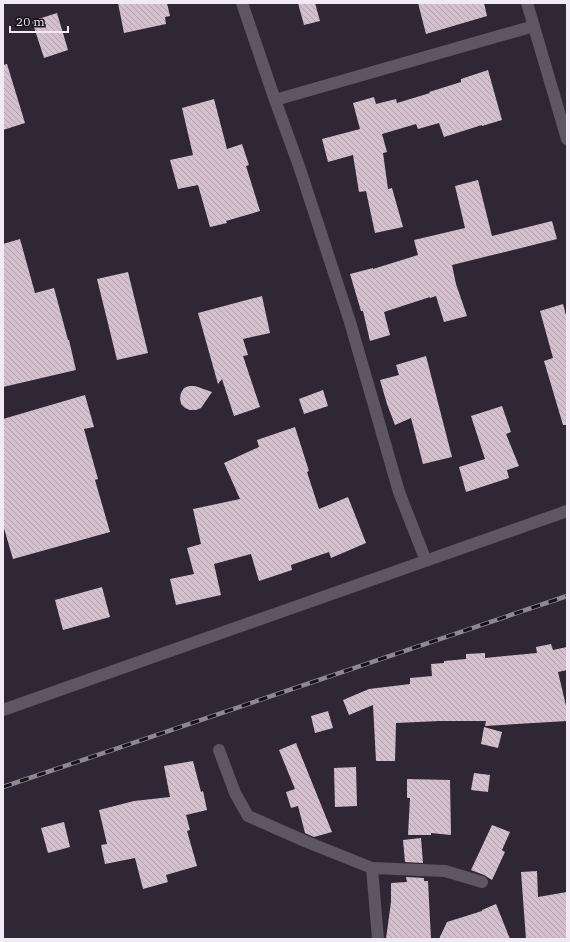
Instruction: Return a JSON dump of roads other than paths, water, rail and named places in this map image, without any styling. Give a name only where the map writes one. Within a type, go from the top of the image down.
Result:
[{"type":"street","points":[[242,3],[299,166],[350,322],[399,492],[426,561]]},
{"type":"street","points":[[527,3],[567,139]]},
{"type":"street","points":[[275,100],[534,26]]},
{"type":"street","points":[[3,710],[567,511]]},
{"type":"street","points":[[219,750],[235,792],[248,816],[372,868],[445,871],[482,882]]},
{"type":"street","points":[[372,868],[378,939]]},
{"type":"railway","points":[[3,787],[567,596]]}]
